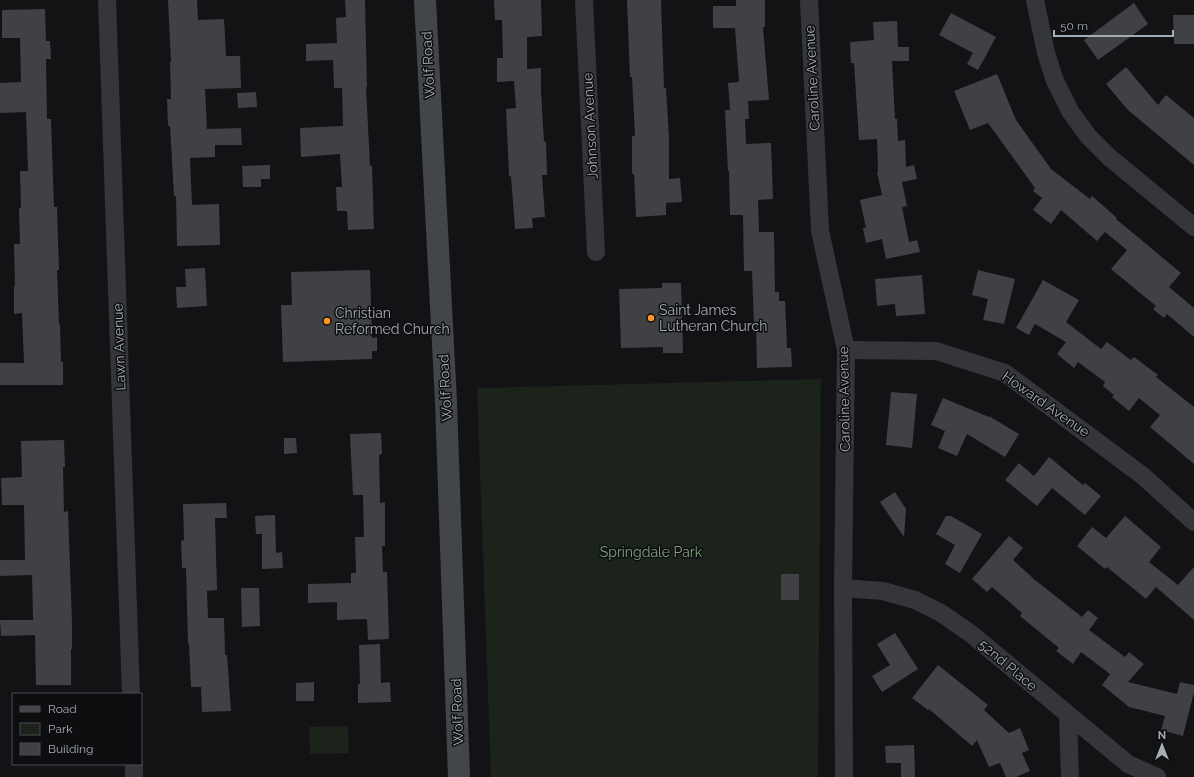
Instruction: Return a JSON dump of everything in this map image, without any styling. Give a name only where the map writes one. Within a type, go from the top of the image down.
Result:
[{"type":"main road","name":"Wolf Road","points":[[425,0],[446,402],[460,777]]},
{"type":"street","name":"Lawn Avenue","points":[[107,0],[131,693]]},
{"type":"street","name":"Johnson Avenue","points":[[584,0],[596,252]]},
{"type":"street","name":"Caroline Avenue","points":[[809,0],[820,231],[846,350],[843,588],[844,777]]},
{"type":"street","points":[[1035,0],[1046,53],[1055,81],[1070,111],[1088,136],[1109,157],[1194,227]]},
{"type":"street","name":"Howard Avenue","points":[[846,350],[936,351],[1006,373],[1143,476],[1194,522]]},
{"type":"street","name":"52nd Place","points":[[843,588],[883,591],[915,600],[941,613],[970,633],[1128,764],[1157,777]]},
{"type":"street","points":[[1068,715],[1070,777]]},
{"type":"street","points":[[134,765],[134,777]]},
{"type":"green space","name":"Springdale Park","points":[[821,379],[818,777],[491,777],[477,388]]},
{"type":"green space","points":[[348,726],[349,753],[310,754],[309,727]]},
{"type":"building","points":[[168,0],[197,0],[198,20],[224,19],[226,56],[240,56],[241,88],[205,89],[207,129],[241,128],[242,145],[215,145],[215,157],[190,158],[192,205],[219,204],[220,245],[177,246],[176,196],[174,196],[167,99],[171,99]]},
{"type":"building","points":[[345,0],[365,0],[366,87],[370,166],[372,166],[374,229],[348,230],[347,211],[337,211],[336,187],[342,187],[340,154],[301,157],[300,128],[343,126],[342,88],[334,88],[333,60],[306,61],[306,44],[337,43],[336,18],[346,17]]},
{"type":"building","points":[[494,0],[541,0],[542,36],[527,37],[527,69],[541,68],[544,142],[546,141],[547,175],[542,175],[545,217],[532,218],[533,228],[515,229],[511,176],[509,176],[506,109],[516,108],[514,81],[497,82],[497,58],[503,58],[502,20],[495,20]]},
{"type":"building","points":[[627,0],[661,0],[664,88],[666,88],[669,138],[669,179],[680,178],[682,202],[666,203],[666,215],[636,217],[634,174],[632,174],[632,136],[635,136],[632,77],[630,77]]},
{"type":"building","points":[[736,0],[765,0],[765,27],[763,27],[769,100],[748,101],[749,119],[745,119],[746,144],[771,143],[773,199],[758,200],[759,232],[774,232],[775,292],[779,292],[779,301],[785,301],[787,348],[791,348],[792,367],[757,368],[752,271],[744,271],[743,215],[730,215],[725,110],[730,110],[728,83],[739,82],[735,28],[713,28],[713,6],[736,6]]},
{"type":"building","points":[[1134,3],[1148,24],[1098,60],[1084,40]]},
{"type":"building","points":[[45,9],[46,41],[50,41],[51,59],[46,59],[47,119],[51,119],[54,207],[57,207],[59,270],[57,270],[63,385],[0,385],[0,363],[24,363],[22,313],[14,314],[14,244],[20,244],[20,171],[28,171],[26,112],[0,113],[0,83],[21,82],[20,38],[2,38],[2,10]]},
{"type":"building","points":[[951,13],[996,37],[978,70],[967,64],[973,53],[939,35]]},
{"type":"building","points":[[1173,15],[1194,15],[1194,44],[1174,44]]},
{"type":"building","points":[[897,21],[898,47],[909,47],[909,61],[892,61],[895,119],[897,119],[898,141],[905,140],[906,167],[914,165],[917,179],[902,182],[907,206],[902,207],[909,242],[917,240],[920,252],[886,259],[882,239],[866,243],[863,228],[866,228],[860,200],[882,195],[877,172],[877,139],[859,140],[854,63],[851,63],[850,42],[874,40],[873,22]]},
{"type":"building","points":[[1126,67],[1158,105],[1166,95],[1194,118],[1194,165],[1128,110],[1106,84]]},
{"type":"building","points":[[997,74],[1016,120],[1051,169],[1090,199],[1092,196],[1117,218],[1116,219],[1181,273],[1169,287],[1194,308],[1194,337],[1167,314],[1164,318],[1153,309],[1156,306],[1111,269],[1127,250],[1105,232],[1097,241],[1061,210],[1051,224],[1033,210],[1042,198],[1033,191],[1035,188],[988,123],[970,130],[954,91]]},
{"type":"building","points":[[256,92],[257,107],[238,108],[237,93]]},
{"type":"building","points":[[270,165],[270,179],[261,179],[261,187],[243,187],[242,166]]},
{"type":"building","points":[[205,268],[207,306],[177,308],[176,287],[186,287],[185,269]]},
{"type":"building","name":"Christian Reformed Church","points":[[370,270],[372,338],[377,337],[377,351],[372,351],[372,359],[283,362],[281,305],[292,305],[291,272]]},
{"type":"building","points":[[978,270],[1015,279],[1004,324],[983,320],[988,299],[972,295]]},
{"type":"building","points":[[922,275],[925,314],[896,316],[895,304],[877,306],[875,279]]},
{"type":"building","points":[[1043,280],[1079,300],[1066,322],[1101,349],[1107,342],[1131,360],[1134,357],[1158,375],[1156,377],[1194,407],[1194,464],[1150,427],[1160,415],[1139,398],[1129,411],[1112,397],[1114,395],[1103,386],[1105,382],[1078,362],[1074,368],[1057,354],[1066,342],[1035,324],[1029,335],[1016,328]]},
{"type":"building","name":"Saint James Lutheran Church","points":[[662,283],[681,283],[683,353],[663,353],[663,347],[621,348],[619,289],[662,288]]},
{"type":"building","points":[[891,392],[917,394],[912,448],[886,445]]},
{"type":"building","points":[[943,398],[989,416],[1019,434],[1005,457],[967,434],[957,456],[938,448],[945,431],[931,425]]},
{"type":"building","points":[[381,433],[382,454],[379,455],[380,503],[385,502],[385,546],[382,546],[383,572],[387,572],[389,639],[368,640],[367,619],[337,620],[337,602],[308,603],[308,584],[351,583],[351,573],[356,573],[355,537],[364,537],[363,495],[353,495],[350,434]]},
{"type":"building","points":[[284,438],[296,438],[297,453],[284,454]]},
{"type":"building","points":[[64,440],[64,512],[68,511],[72,622],[71,685],[36,685],[35,635],[1,636],[0,620],[33,620],[32,575],[0,576],[0,560],[25,560],[24,505],[2,505],[1,478],[22,477],[21,441]]},
{"type":"building","points":[[1049,457],[1083,485],[1085,483],[1101,496],[1085,515],[1052,488],[1037,506],[1005,480],[1019,463],[1034,476]]},
{"type":"building","points":[[895,492],[906,509],[904,537],[880,502]]},
{"type":"building","points":[[226,503],[227,518],[215,518],[217,590],[207,591],[208,618],[224,618],[225,655],[227,655],[231,711],[202,712],[201,687],[191,687],[186,568],[182,568],[181,541],[184,540],[183,504]]},
{"type":"building","points":[[275,515],[276,553],[282,552],[283,568],[262,569],[262,534],[256,534],[255,516]]},
{"type":"building","points":[[946,516],[951,516],[982,534],[960,573],[945,564],[955,545],[936,534]]},
{"type":"building","points":[[1125,516],[1161,547],[1149,562],[1178,585],[1194,567],[1194,620],[1156,587],[1146,599],[1107,567],[1105,569],[1077,546],[1092,527],[1106,538]]},
{"type":"building","points":[[1009,536],[1023,548],[1013,560],[1035,580],[1082,617],[1088,610],[1098,618],[1089,630],[1125,657],[1129,652],[1144,664],[1128,682],[1177,694],[1180,682],[1194,685],[1194,692],[1183,736],[1161,730],[1165,716],[1129,707],[1102,685],[1110,674],[1081,652],[1073,664],[1056,651],[1059,648],[1020,616],[1022,613],[992,587],[987,592],[972,579]]},
{"type":"building","points":[[781,574],[799,574],[799,600],[781,600]]},
{"type":"building","points":[[241,588],[259,588],[260,626],[242,627]]},
{"type":"building","points":[[895,633],[918,669],[882,692],[872,676],[890,665],[877,644]]},
{"type":"building","points":[[380,644],[381,683],[390,682],[391,702],[358,703],[358,684],[360,684],[359,645]]},
{"type":"building","points":[[938,665],[988,705],[984,710],[1009,733],[1020,728],[1029,750],[1022,753],[1030,771],[1016,777],[1006,777],[1000,763],[989,767],[977,740],[972,746],[929,709],[928,710],[912,698]]},
{"type":"building","points":[[314,682],[314,701],[296,701],[296,683]]},
{"type":"building","points":[[914,745],[915,777],[901,777],[901,763],[886,763],[885,746]]},
{"type":"place","name":"Saint James Lutheran Church","points":[[651,318]]},
{"type":"place","name":"Christian Reformed Church","points":[[327,321]]}]
